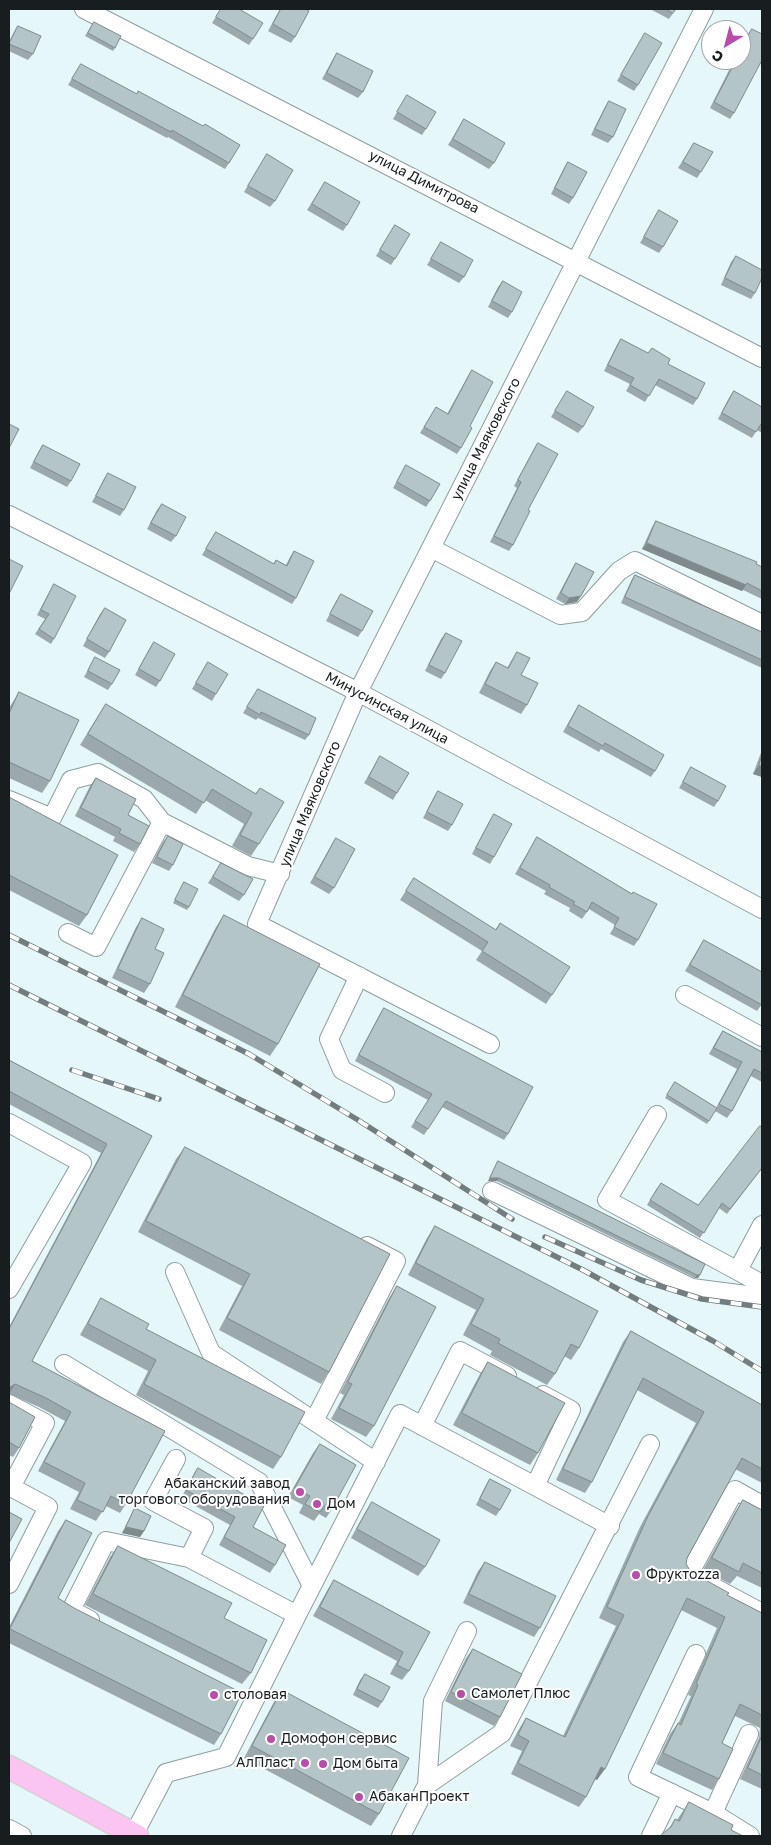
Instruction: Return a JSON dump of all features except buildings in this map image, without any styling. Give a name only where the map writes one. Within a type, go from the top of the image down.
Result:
[{"type":"main road","points":[[9,1767],[135,1835]]},
{"type":"street","name":"улица Димитрова","points":[[84,9],[577,261],[762,358]]},
{"type":"street","name":"улица Маяковского","points":[[358,976],[256,924],[280,874],[358,692],[704,9]]},
{"type":"street","name":"Минусинская улица","points":[[9,514],[358,692],[762,909]]},
{"type":"street","points":[[431,548],[560,614],[582,612],[619,571],[636,561],[762,624]]},
{"type":"street","points":[[9,800],[52,818],[71,780],[98,773],[144,799],[162,822],[248,866],[280,874]]},
{"type":"street","points":[[68,933],[96,947],[162,822]]},
{"type":"street","points":[[385,1093],[342,1070],[329,1039],[358,976],[490,1044]]},
{"type":"street","points":[[684,995],[762,1037]]},
{"type":"street","points":[[656,1114],[607,1200],[762,1284]]},
{"type":"street","points":[[9,1124],[82,1163],[9,1289]]},
{"type":"street","points":[[492,1192],[692,1288],[762,1296]]},
{"type":"street","points":[[738,1270],[762,1225]]},
{"type":"street","points":[[314,1420],[396,1261],[352,1238]]},
{"type":"street","points":[[175,1272],[211,1353],[376,1462]]},
{"type":"street","points":[[422,1426],[460,1351],[571,1410],[535,1486]]},
{"type":"street","points":[[64,1364],[259,1482],[312,1586]]},
{"type":"street","points":[[9,1404],[45,1423],[10,1486],[48,1507],[9,1584]]},
{"type":"street","points":[[135,1835],[166,1773],[226,1757],[400,1414],[610,1526]]},
{"type":"street","points":[[427,1785],[502,1733],[610,1526],[650,1444]]},
{"type":"street","points":[[176,1459],[153,1501],[204,1528],[189,1558]]},
{"type":"street","points":[[762,1505],[734,1490],[689,1574],[762,1613]]},
{"type":"street","points":[[106,1628],[71,1610],[106,1541],[189,1558],[297,1615]]},
{"type":"street","points":[[400,1836],[427,1785],[433,1701],[468,1631]]},
{"type":"street","points":[[696,1654],[638,1777],[713,1813],[750,1836]]},
{"type":"street","points":[[236,1693],[254,1702]]},
{"type":"street","points":[[713,1813],[749,1734]]},
{"type":"street","points":[[651,1836],[672,1793]]},
{"type":"street","points":[[9,1829],[22,1836]]},
{"type":"railway","points":[[9,935],[249,1054],[358,1120],[512,1219]]},
{"type":"railway","points":[[9,985],[583,1270],[713,1341],[762,1371]]},
{"type":"railway","points":[[72,1070],[159,1099]]},
{"type":"railway","points":[[545,1237],[641,1280],[702,1299],[762,1307]]},
{"type":"place","name":"Абаканский завод торгового оборудования","points":[[300,1492]]},
{"type":"place","name":"Дом","points":[[317,1504]]},
{"type":"place","name":"Фруктоzzа","points":[[636,1575]]},
{"type":"place","name":"Самолет Плюс","points":[[461,1694]]},
{"type":"place","name":"столовая","points":[[214,1695]]},
{"type":"place","name":"Домофон сервис","points":[[271,1739]]},
{"type":"place","name":"АлПласт","points":[[305,1763]]},
{"type":"place","name":"Дом быта","points":[[323,1764]]},
{"type":"place","name":"АбаканПроект","points":[[359,1797]]}]
